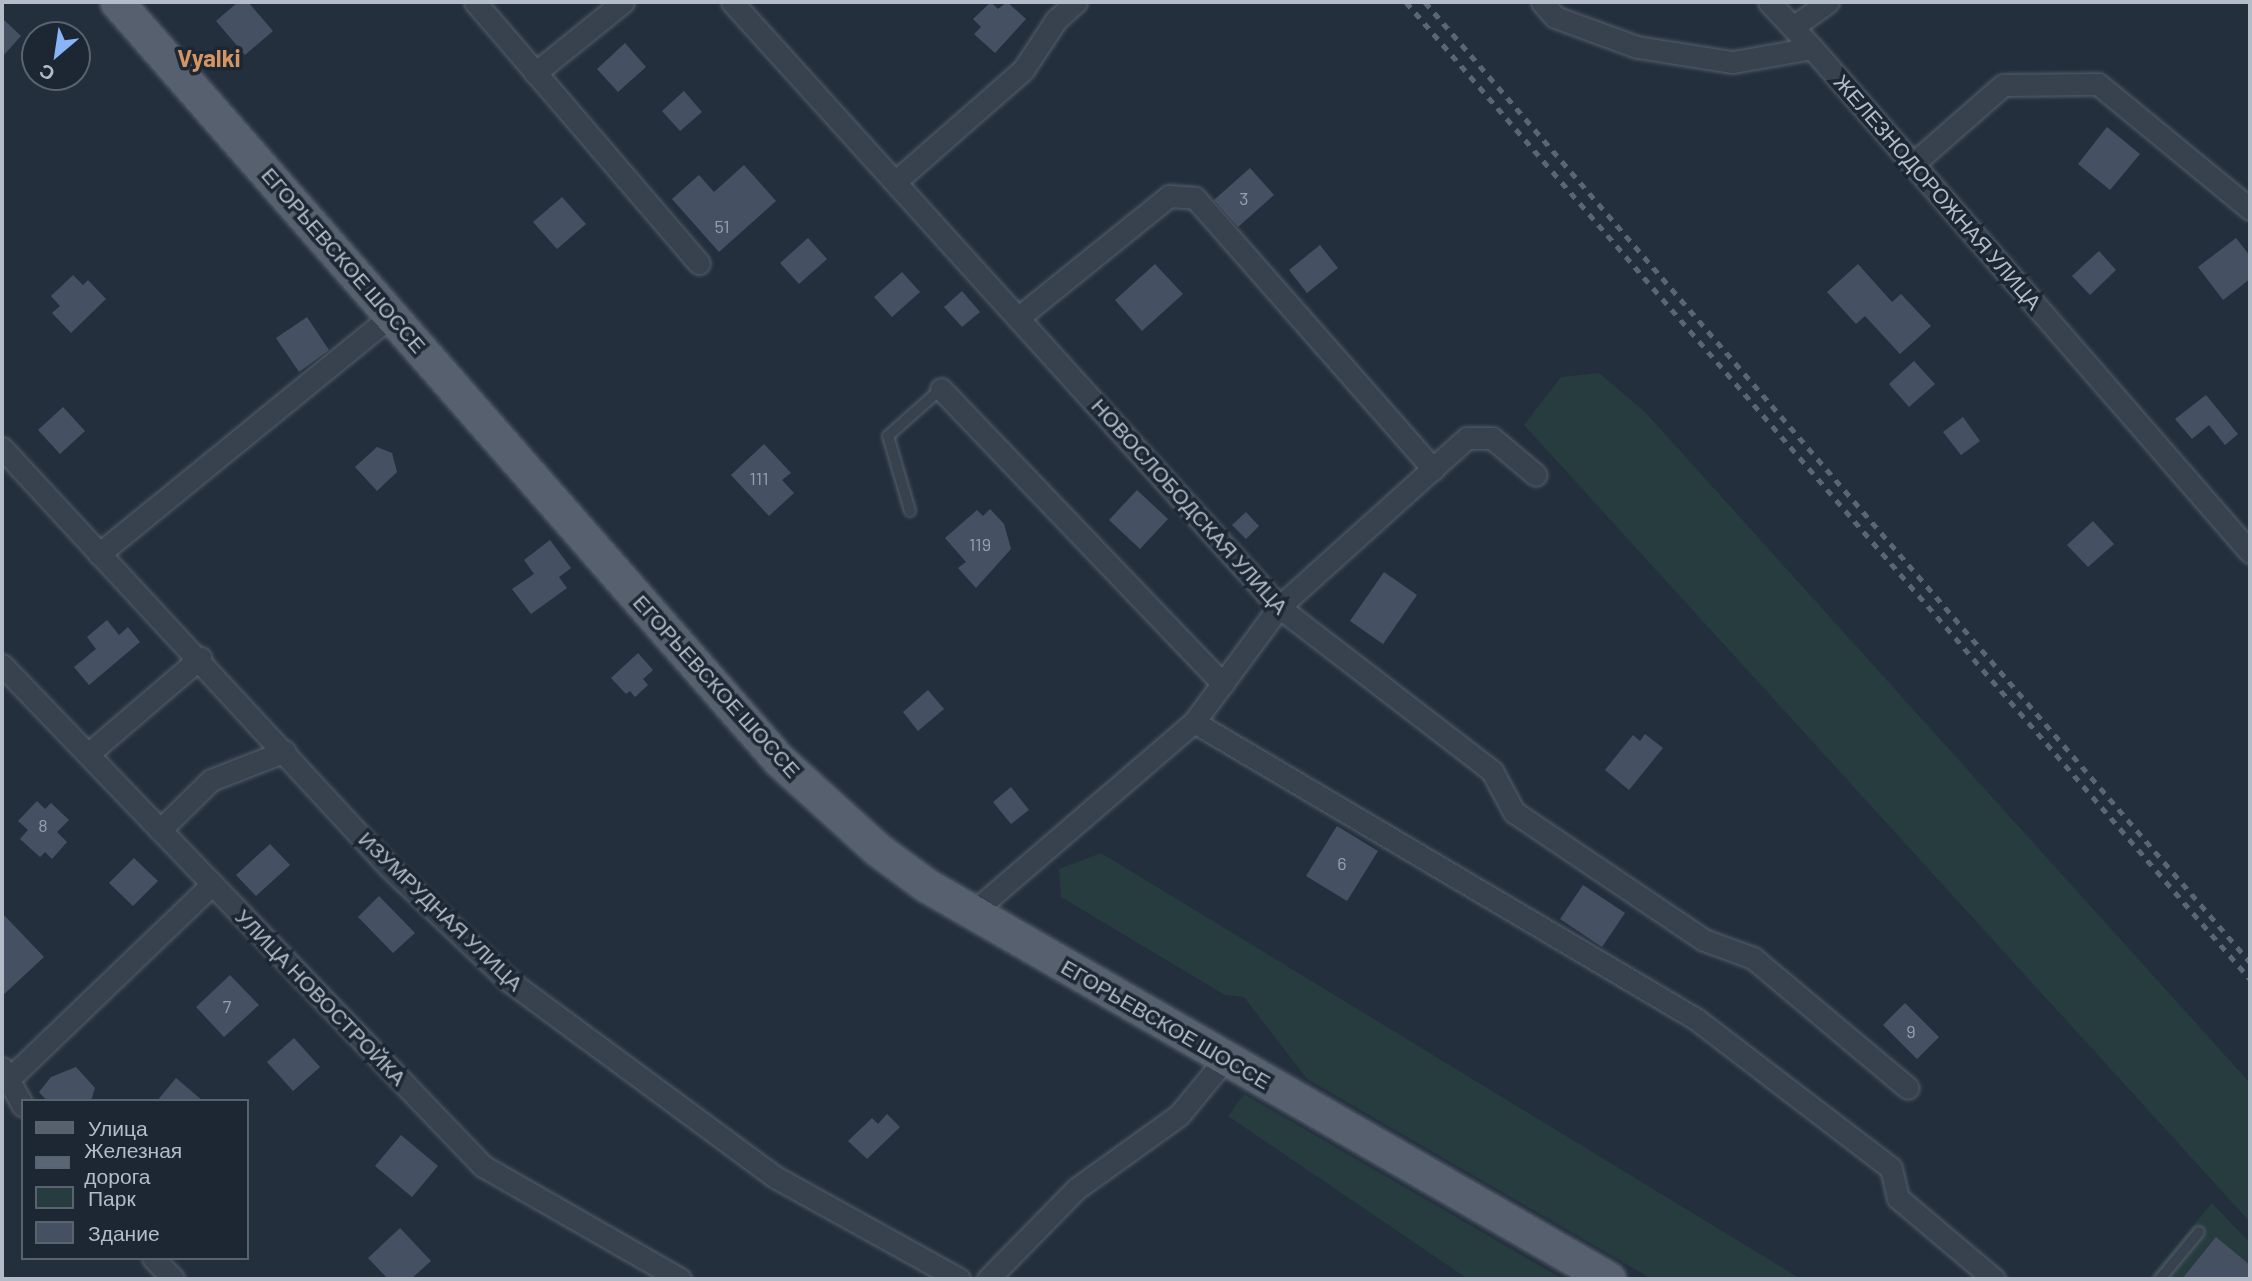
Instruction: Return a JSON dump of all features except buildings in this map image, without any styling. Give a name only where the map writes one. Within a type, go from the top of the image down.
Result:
[{"type":"main road","name":"ЕГОРЬЕВСКОЕ ШОССЕ","points":[[117,2],[779,760],[885,855],[973,912],[1609,1279]]},
{"type":"street","points":[[475,2],[699,263]]},
{"type":"street","points":[[535,73],[623,2]]},
{"type":"street","name":"НОВОСЛОБОДСКАЯ УЛИЦА","points":[[732,2],[1279,607],[1492,771],[1514,812],[1704,940],[1753,958],[1908,1088]]},
{"type":"street","points":[[895,182],[1023,70],[1056,20],[1076,2]]},
{"type":"street","points":[[1542,2],[1555,17],[1637,47],[1733,62],[1812,48]]},
{"type":"street","name":"ЖЕЛЕЗНОДОРОЖНАЯ УЛИЦА","points":[[1769,2],[1914,163],[2250,552]]},
{"type":"street","points":[[1793,27],[1828,2]]},
{"type":"street","points":[[1914,163],[2003,85],[2098,84],[2250,209]]},
{"type":"street","points":[[1019,317],[1169,196],[1195,198],[1433,469]]},
{"type":"street","points":[[99,554],[392,314]]},
{"type":"street","points":[[941,389],[1223,684]]},
{"type":"street","points":[[973,912],[1194,722],[1279,607],[1467,438],[1492,438],[1535,475]]},
{"type":"street","name":"ИЗУМРУДНАЯ УЛИЦА","points":[[2,448],[99,554],[200,658],[390,868],[508,980],[777,1178],[959,1279]]},
{"type":"street","points":[[88,754],[200,658]]},
{"type":"street","name":"УЛИЦА НОВОСТРОЙКА","points":[[2,665],[483,1166],[680,1279]]},
{"type":"street","points":[[1194,722],[1696,1019],[1891,1168],[1898,1198],[1994,1279]]},
{"type":"street","points":[[160,830],[211,780],[285,751]]},
{"type":"street","points":[[21,1102],[6,1073],[212,884]]},
{"type":"street","points":[[988,1279],[1076,1189],[1178,1115],[1226,1058]]},
{"type":"street","points":[[155,1260],[173,1279]]},
{"type":"lane","points":[[910,511],[888,436],[941,389]]},
{"type":"lane","points":[[2160,1279],[2199,1232]]},
{"type":"green space","points":[[1599,373],[1646,413],[2250,1083],[2250,1222],[1524,425],[1561,377]]},
{"type":"green space","points":[[1101,853],[1801,1279],[1652,1279],[1307,1079],[1244,997],[1225,995],[1061,897],[1059,869]]},
{"type":"green space","points":[[1244,1094],[1563,1279],[1468,1279],[1228,1116]]},
{"type":"green space","points":[[2212,1203],[2250,1243],[2250,1279],[2148,1279]]},
{"type":"railway","points":[[1406,2],[2250,979]]},
{"type":"railway","points":[[1425,2],[2250,962]]},
{"type":"district","name":"Vyalki","points":[[209,58]]}]
